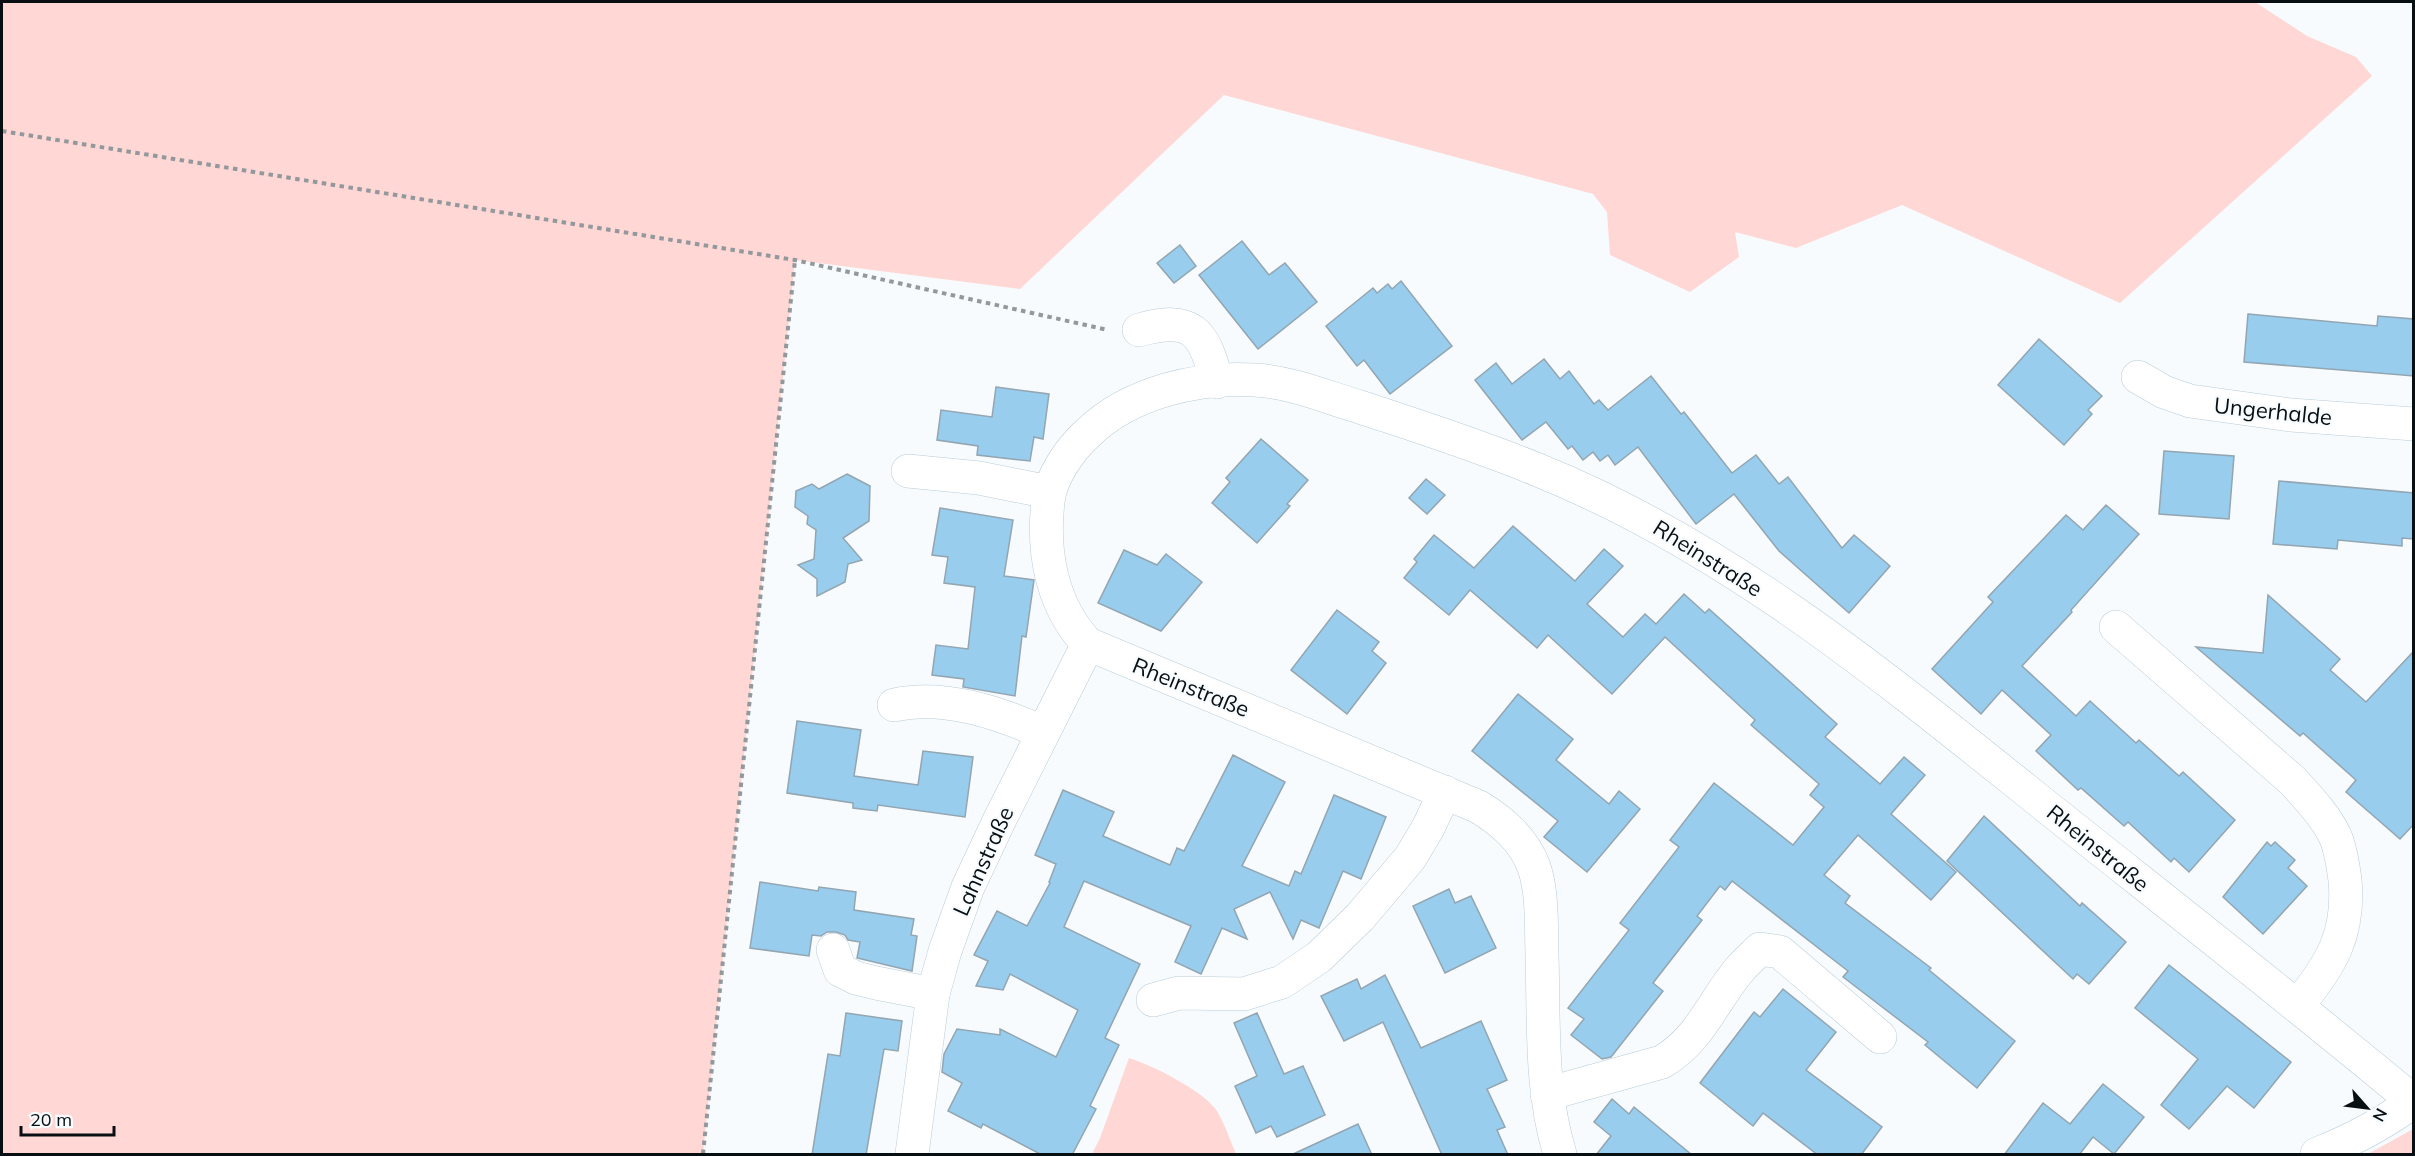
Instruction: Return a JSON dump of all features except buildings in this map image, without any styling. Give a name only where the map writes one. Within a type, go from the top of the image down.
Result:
[{"type":"street","points":[[1139,330],[1160,324],[1180,324],[1200,337],[1211,358],[1217,382]]},
{"type":"street","name":"Ungerhalde","points":[[2138,377],[2164,392],[2190,401],[2291,415],[2414,424]]},
{"type":"street","name":"Rheinstraße","points":[[1560,1155],[1552,1128],[1547,1094],[1540,900],[1534,867],[1520,840],[1501,821],[1479,807],[1088,644],[1073,628],[1059,599],[1047,563],[1045,525],[1049,492],[1060,469],[1081,439],[1100,421],[1130,403],[1169,389],[1217,382],[1255,380],[1293,386],[1407,423],[1538,470],[1611,501],[1675,535],[1742,576],[1852,654],[2298,1005],[2413,1101]]},
{"type":"street","points":[[908,471],[979,478],[1049,492]]},
{"type":"street","points":[[2116,627],[2293,781],[2318,809],[2335,836],[2343,866],[2347,905],[2340,941],[2322,977],[2298,1005]]},
{"type":"street","name":"Lahnstraße","points":[[912,1155],[933,994],[945,951],[968,887],[1042,732],[1088,644]]},
{"type":"street","points":[[894,705],[914,701],[978,710],[1012,719],[1042,732]]},
{"type":"street","points":[[1153,1000],[1179,993],[1244,994],[1282,982],[1319,957],[1359,917],[1410,858],[1428,828],[1445,792]]},
{"type":"street","points":[[1547,1094],[1662,1062],[1680,1052],[1694,1036],[1740,969],[1760,949],[1780,952],[1880,1037]]},
{"type":"street","points":[[833,950],[840,970],[856,978],[933,994]]},
{"type":"street","points":[[2317,1155],[2384,1123],[2413,1101]]},
{"type":"path","points":[[2,131],[795,260],[1111,331],[1139,330]]},
{"type":"path","points":[[703,1155],[795,260]]},
{"type":"shaded area","points":[[2,2],[2255,2],[2307,36],[2356,57],[2372,76],[2120,303],[1902,205],[1796,248],[1735,232],[1739,257],[1690,292],[1610,255],[1607,212],[1593,194],[1224,95],[1020,289],[795,260],[703,1154],[2,1154]]},
{"type":"shaded area","points":[[1129,1058],[1151,1066],[1190,1087],[1210,1103],[1220,1116],[1236,1154],[1092,1154]]},
{"type":"shaded area","points":[[2413,1129],[2413,1154],[2368,1154]]}]
